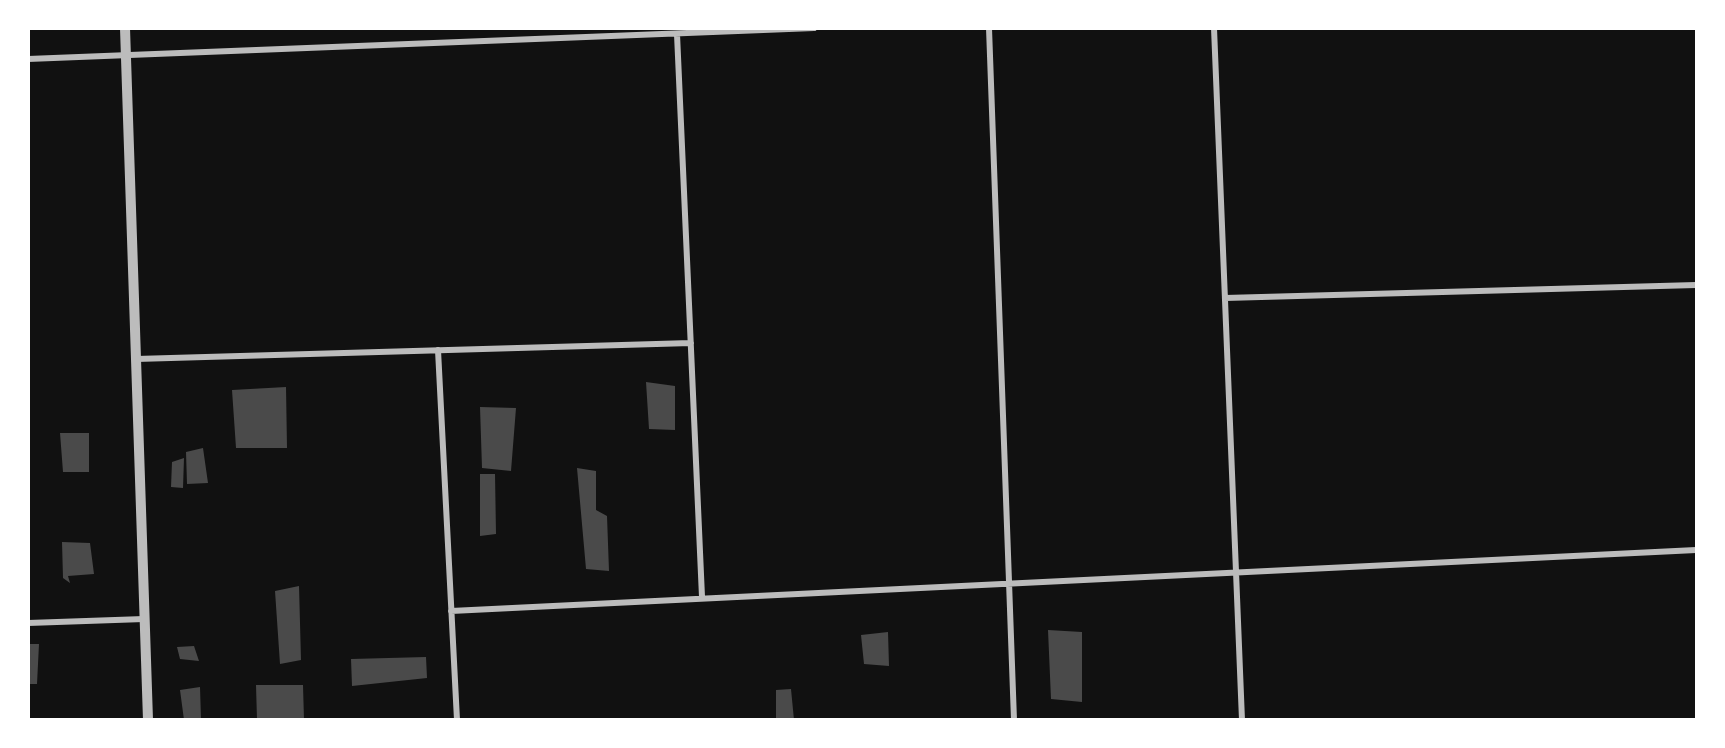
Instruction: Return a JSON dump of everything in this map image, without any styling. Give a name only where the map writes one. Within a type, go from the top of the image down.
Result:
[{"type":"street","points":[[125,28],[148,720]]},
{"type":"street","points":[[28,58],[814,28]]},
{"type":"street","points":[[989,28],[1014,720]]},
{"type":"street","points":[[1214,28],[1242,720]]},
{"type":"street","points":[[677,34],[702,597]]},
{"type":"street","points":[[1225,298],[1696,285]]},
{"type":"street","points":[[136,359],[691,343]]},
{"type":"street","points":[[438,350],[457,720]]},
{"type":"street","points":[[451,611],[1696,550]]},
{"type":"street","points":[[28,623],[144,618]]},
{"type":"building","points":[[646,382],[675,386],[675,430],[649,429]]},
{"type":"building","points":[[286,387],[287,448],[236,448],[232,390]]},
{"type":"building","points":[[480,407],[516,408],[511,471],[482,468]]},
{"type":"building","points":[[60,433],[89,433],[89,472],[63,472]]},
{"type":"building","points":[[203,448],[208,483],[187,484],[186,452]]},
{"type":"building","points":[[184,458],[183,488],[171,487],[172,462]]},
{"type":"building","points":[[577,468],[596,471],[596,510],[607,516],[609,571],[586,569]]},
{"type":"building","points":[[480,474],[495,474],[496,534],[480,536]]},
{"type":"building","points":[[62,542],[90,543],[94,574],[68,576],[70,583],[63,578]]},
{"type":"building","points":[[299,586],[301,660],[280,664],[275,591]]},
{"type":"building","points":[[1048,630],[1082,632],[1082,702],[1051,699]]},
{"type":"building","points":[[888,632],[889,666],[864,664],[861,635]]},
{"type":"building","points":[[28,644],[39,644],[37,684],[28,684]]},
{"type":"building","points":[[194,646],[199,661],[180,659],[177,647]]},
{"type":"building","points":[[426,657],[427,678],[352,686],[351,659]]},
{"type":"building","points":[[256,685],[303,685],[304,720],[257,720]]},
{"type":"building","points":[[200,687],[201,719],[184,720],[180,690]]},
{"type":"building","points":[[791,689],[794,720],[776,720],[776,690]]}]
